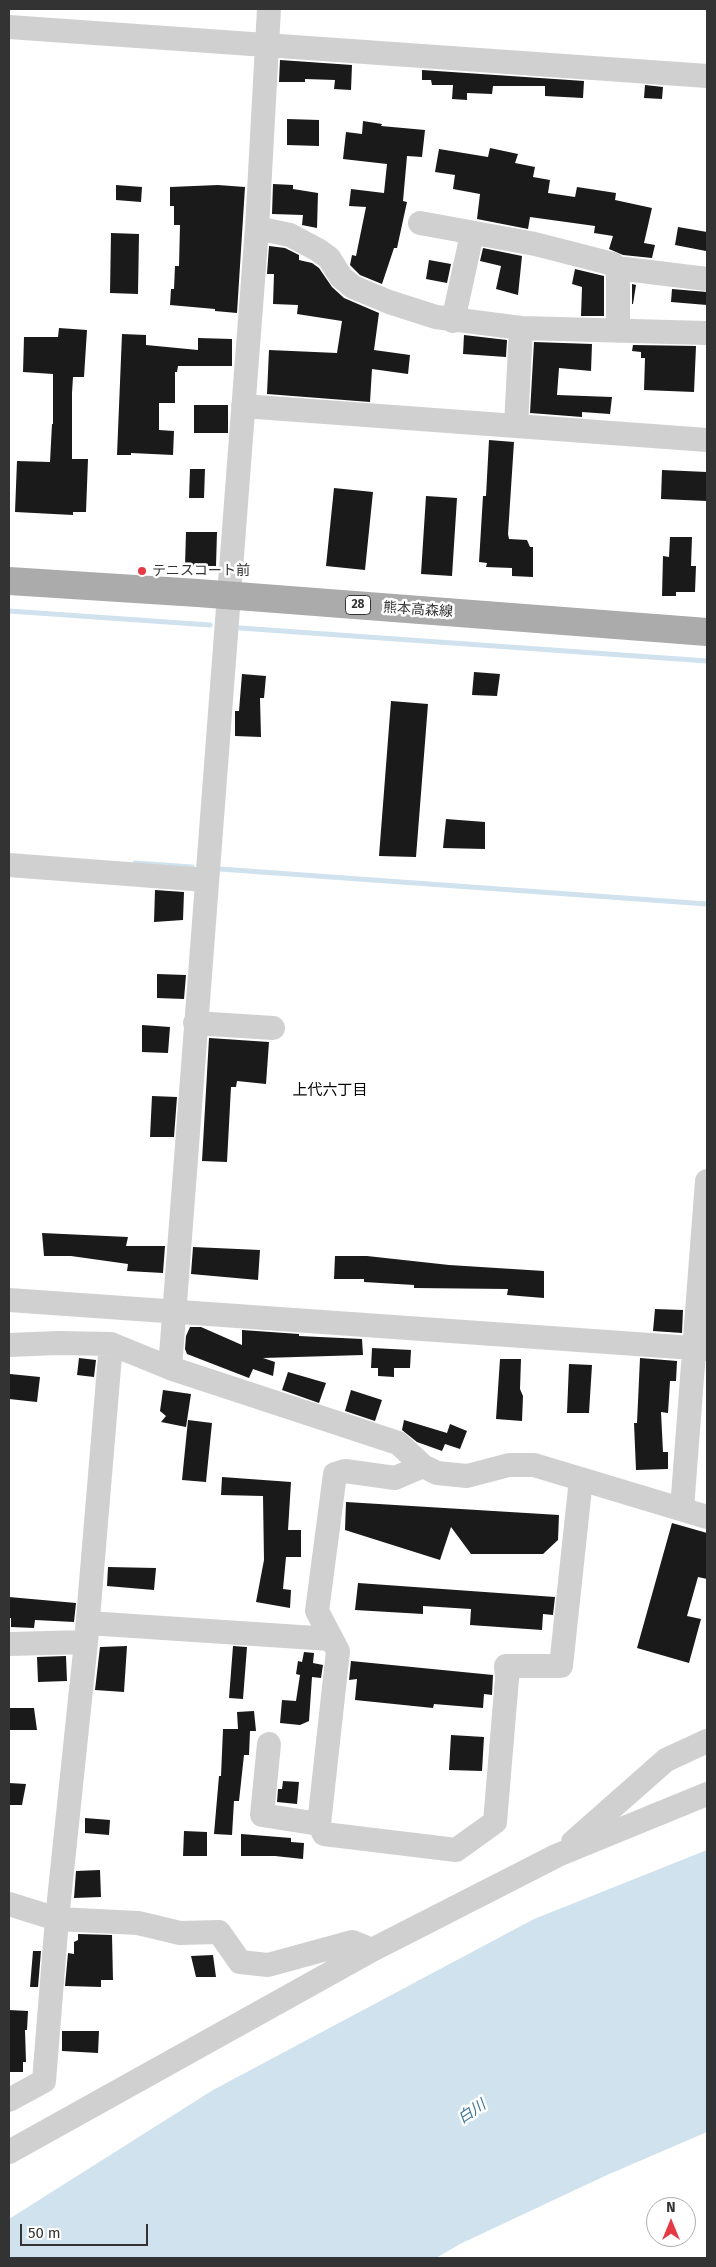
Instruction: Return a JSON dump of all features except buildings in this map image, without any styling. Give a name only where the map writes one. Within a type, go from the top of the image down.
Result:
[{"type":"main road","name":"熊本高森線","points":[[9,580],[707,632]]},
{"type":"street","points":[[170,1368],[227,595],[257,228],[269,9]]},
{"type":"street","points":[[9,27],[707,76]]},
{"type":"street","points":[[420,223],[535,244],[613,264],[617,268],[707,279]]},
{"type":"street","points":[[257,228],[290,236],[318,250],[329,258],[341,277],[353,288],[389,302],[453,321],[521,328],[707,333]]},
{"type":"street","points":[[453,321],[472,234]]},
{"type":"street","points":[[617,268],[618,331]]},
{"type":"street","points":[[516,426],[521,328]]},
{"type":"street","points":[[243,406],[707,440]]},
{"type":"street","points":[[9,865],[206,880]]},
{"type":"street","points":[[195,1023],[273,1028]]},
{"type":"street","points":[[682,1509],[701,1349],[707,1181]]},
{"type":"street","points":[[9,1300],[701,1349]]},
{"type":"street","points":[[9,1345],[58,1343],[111,1344],[170,1368],[398,1443],[423,1466],[437,1473],[467,1476],[509,1465],[534,1465],[707,1517]]},
{"type":"street","points":[[9,2100],[44,2081],[56,1919],[87,1633],[111,1344]]},
{"type":"street","points":[[423,1466],[395,1478],[344,1471],[335,1474],[317,1611],[330,1639],[338,1651],[319,1824],[324,1834],[456,1850],[496,1822],[507,1679],[506,1666],[561,1666],[581,1479]]},
{"type":"street","points":[[9,1644],[87,1633],[330,1639]]},
{"type":"street","points":[[558,1855],[666,1760],[707,1741]]},
{"type":"street","points":[[269,1744],[262,1815],[319,1824]]},
{"type":"street","points":[[9,2152],[372,1950],[558,1855],[707,1794]]},
{"type":"street","points":[[9,1904],[56,1919],[138,1923],[180,1933],[219,1932],[240,1962],[268,1966],[352,1942],[372,1950]]},
{"type":"water","name":"白川","points":[[707,1850],[707,2132],[607,2175],[460,2244],[436,2258],[9,2258],[9,2219],[213,2090],[534,1919]]},
{"type":"waterway","points":[[9,611],[210,625]]},
{"type":"waterway","points":[[240,628],[707,661]]},
{"type":"waterway","points":[[135,863],[192,867]]},
{"type":"waterway","points":[[220,869],[707,904]]},
{"type":"place","name":"テニスコート前","points":[[142,571]]},
{"type":"district","name":"上代六丁目","points":[[330,1091]]}]
